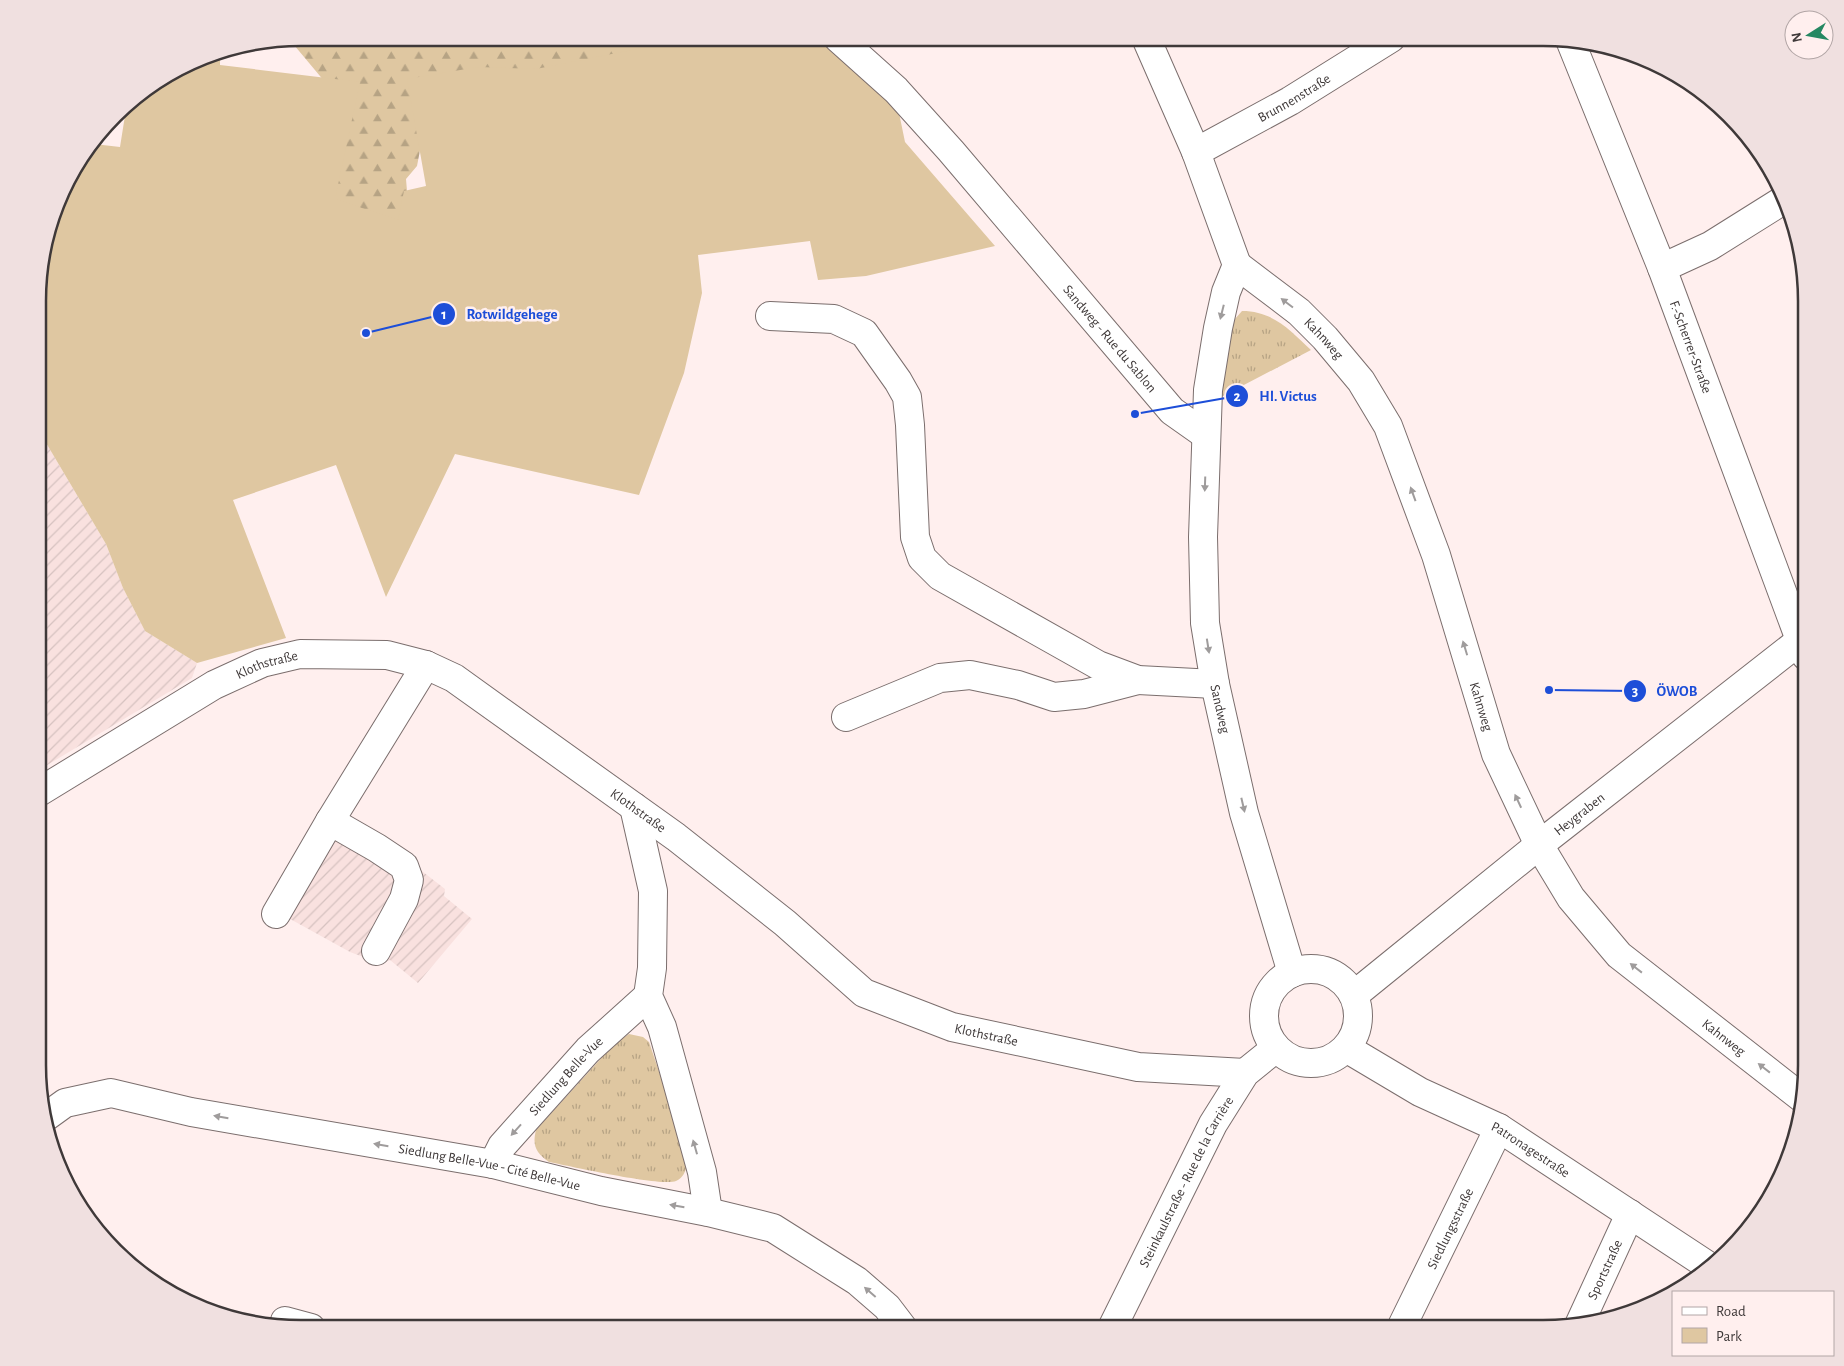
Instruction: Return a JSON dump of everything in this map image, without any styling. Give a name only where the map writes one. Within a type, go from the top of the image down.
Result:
[{"type":"street","name":"Sandweg - Rue du Sablon","points":[[847,46],[896,90],[939,138],[1172,411],[1206,436]]},
{"type":"street","points":[[1150,46],[1196,152],[1236,265],[1226,292],[1218,328],[1208,390],[1206,436]]},
{"type":"street","name":"Brunnenstraße","points":[[1196,152],[1290,101],[1378,46]]},
{"type":"street","name":"F.-Scherrer-Straße","points":[[1573,48],[1662,268],[1798,628]]},
{"type":"street","points":[[1662,268],[1710,246],[1778,203]]},
{"type":"street","name":"Kahnweg","points":[[1236,265],[1299,312],[1325,338],[1361,381],[1388,426],[1436,555],[1496,754],[1539,845],[1571,898],[1619,955],[1796,1094]]},
{"type":"street","points":[[770,316],[834,319],[864,333],[898,381],[907,396],[915,537],[922,558],[940,576],[1098,665],[1138,680]]},
{"type":"street","name":"Sandweg","points":[[1206,436],[1203,537],[1205,623],[1215,684],[1244,813],[1292,973]]},
{"type":"street","name":"Heygraben","points":[[1354,995],[1539,845],[1798,649]]},
{"type":"street","name":"Klothstraße","points":[[46,788],[214,685],[262,663],[300,654],[387,655],[426,665],[454,678],[676,838],[785,923],[864,993],[952,1027],[1138,1067],[1245,1073]]},
{"type":"street","points":[[276,914],[330,820],[426,665]]},
{"type":"street","points":[[846,717],[940,678],[970,676],[1018,685],[1054,697],[1084,694],[1138,680],[1215,684]]},
{"type":"street","points":[[634,807],[652,891],[652,968],[648,996],[662,1027],[702,1172],[708,1212]]},
{"type":"street","points":[[330,820],[404,866],[409,880],[404,899],[376,951]]},
{"type":"street","points":[[1306,969],[1327,972],[1345,983],[1354,995],[1358,1009],[1358,1023],[1354,1036],[1346,1048],[1334,1058],[1319,1063],[1303,1063],[1288,1058],[1276,1048],[1268,1035],[1264,1021],[1265,1006],[1270,992],[1280,981],[1292,973],[1306,969]]},
{"type":"street","name":"Siedlung Belle-Vue","points":[[493,1164],[502,1146],[588,1050],[648,996]]},
{"type":"street","name":"Steinkaulstraße - Rue de la Carrière","points":[[1116,1320],[1213,1124],[1245,1073],[1276,1048]]},
{"type":"street","name":"Patronagestraße","points":[[1346,1048],[1420,1092],[1499,1128],[1704,1263]]},
{"type":"street","name":"Siedlung Belle-Vue - Cité Belle-Vue","points":[[51,1113],[65,1103],[111,1092],[191,1112],[493,1164],[601,1191],[708,1212],[772,1228],[857,1281],[887,1307],[897,1320]]},
{"type":"street","name":"Siedlungsstraße","points":[[1406,1320],[1499,1128]]},
{"type":"street","name":"Sportstraße","points":[[1583,1317],[1630,1214]]},
{"type":"shaded area","points":[[46,443],[106,544],[123,588],[145,631],[197,663],[192,678],[46,766]]},
{"type":"shaded area","points":[[328,798],[445,889],[444,896],[472,919],[418,983],[390,960],[379,963],[350,952],[272,909]]},
{"type":"green space","points":[[295,46],[703,46],[422,140],[417,166],[406,179],[403,251],[165,134],[335,94]]},
{"type":"green space","points":[[652,46],[828,46],[898,108],[905,142],[995,246],[866,276],[818,280],[810,241],[698,255],[702,293],[684,373],[639,495],[455,454],[386,597],[336,465],[233,500],[286,638],[197,663],[145,631],[123,588],[106,544],[46,443],[46,301],[48,268],[55,235],[66,203],[89,159],[100,145],[120,147],[125,117],[159,89],[188,73],[220,60],[220,65],[360,82],[335,199],[398,220],[404,191],[426,186],[407,79],[478,67],[536,69]]},
{"type":"green space","points":[[1242,311],[1263,314],[1272,318],[1288,329],[1311,350],[1219,398],[1234,320]]},
{"type":"green space","points":[[629,1034],[643,1037],[649,1042],[668,1098],[687,1166],[682,1177],[676,1181],[635,1179],[549,1162],[536,1149],[536,1130],[615,1043]]},
{"type":"place","name":"Rotwildgehege","points":[[366,333]]},
{"type":"place","name":"Hl. Victus","points":[[1135,414]]},
{"type":"place","name":"ÖWOB","points":[[1549,690]]}]
